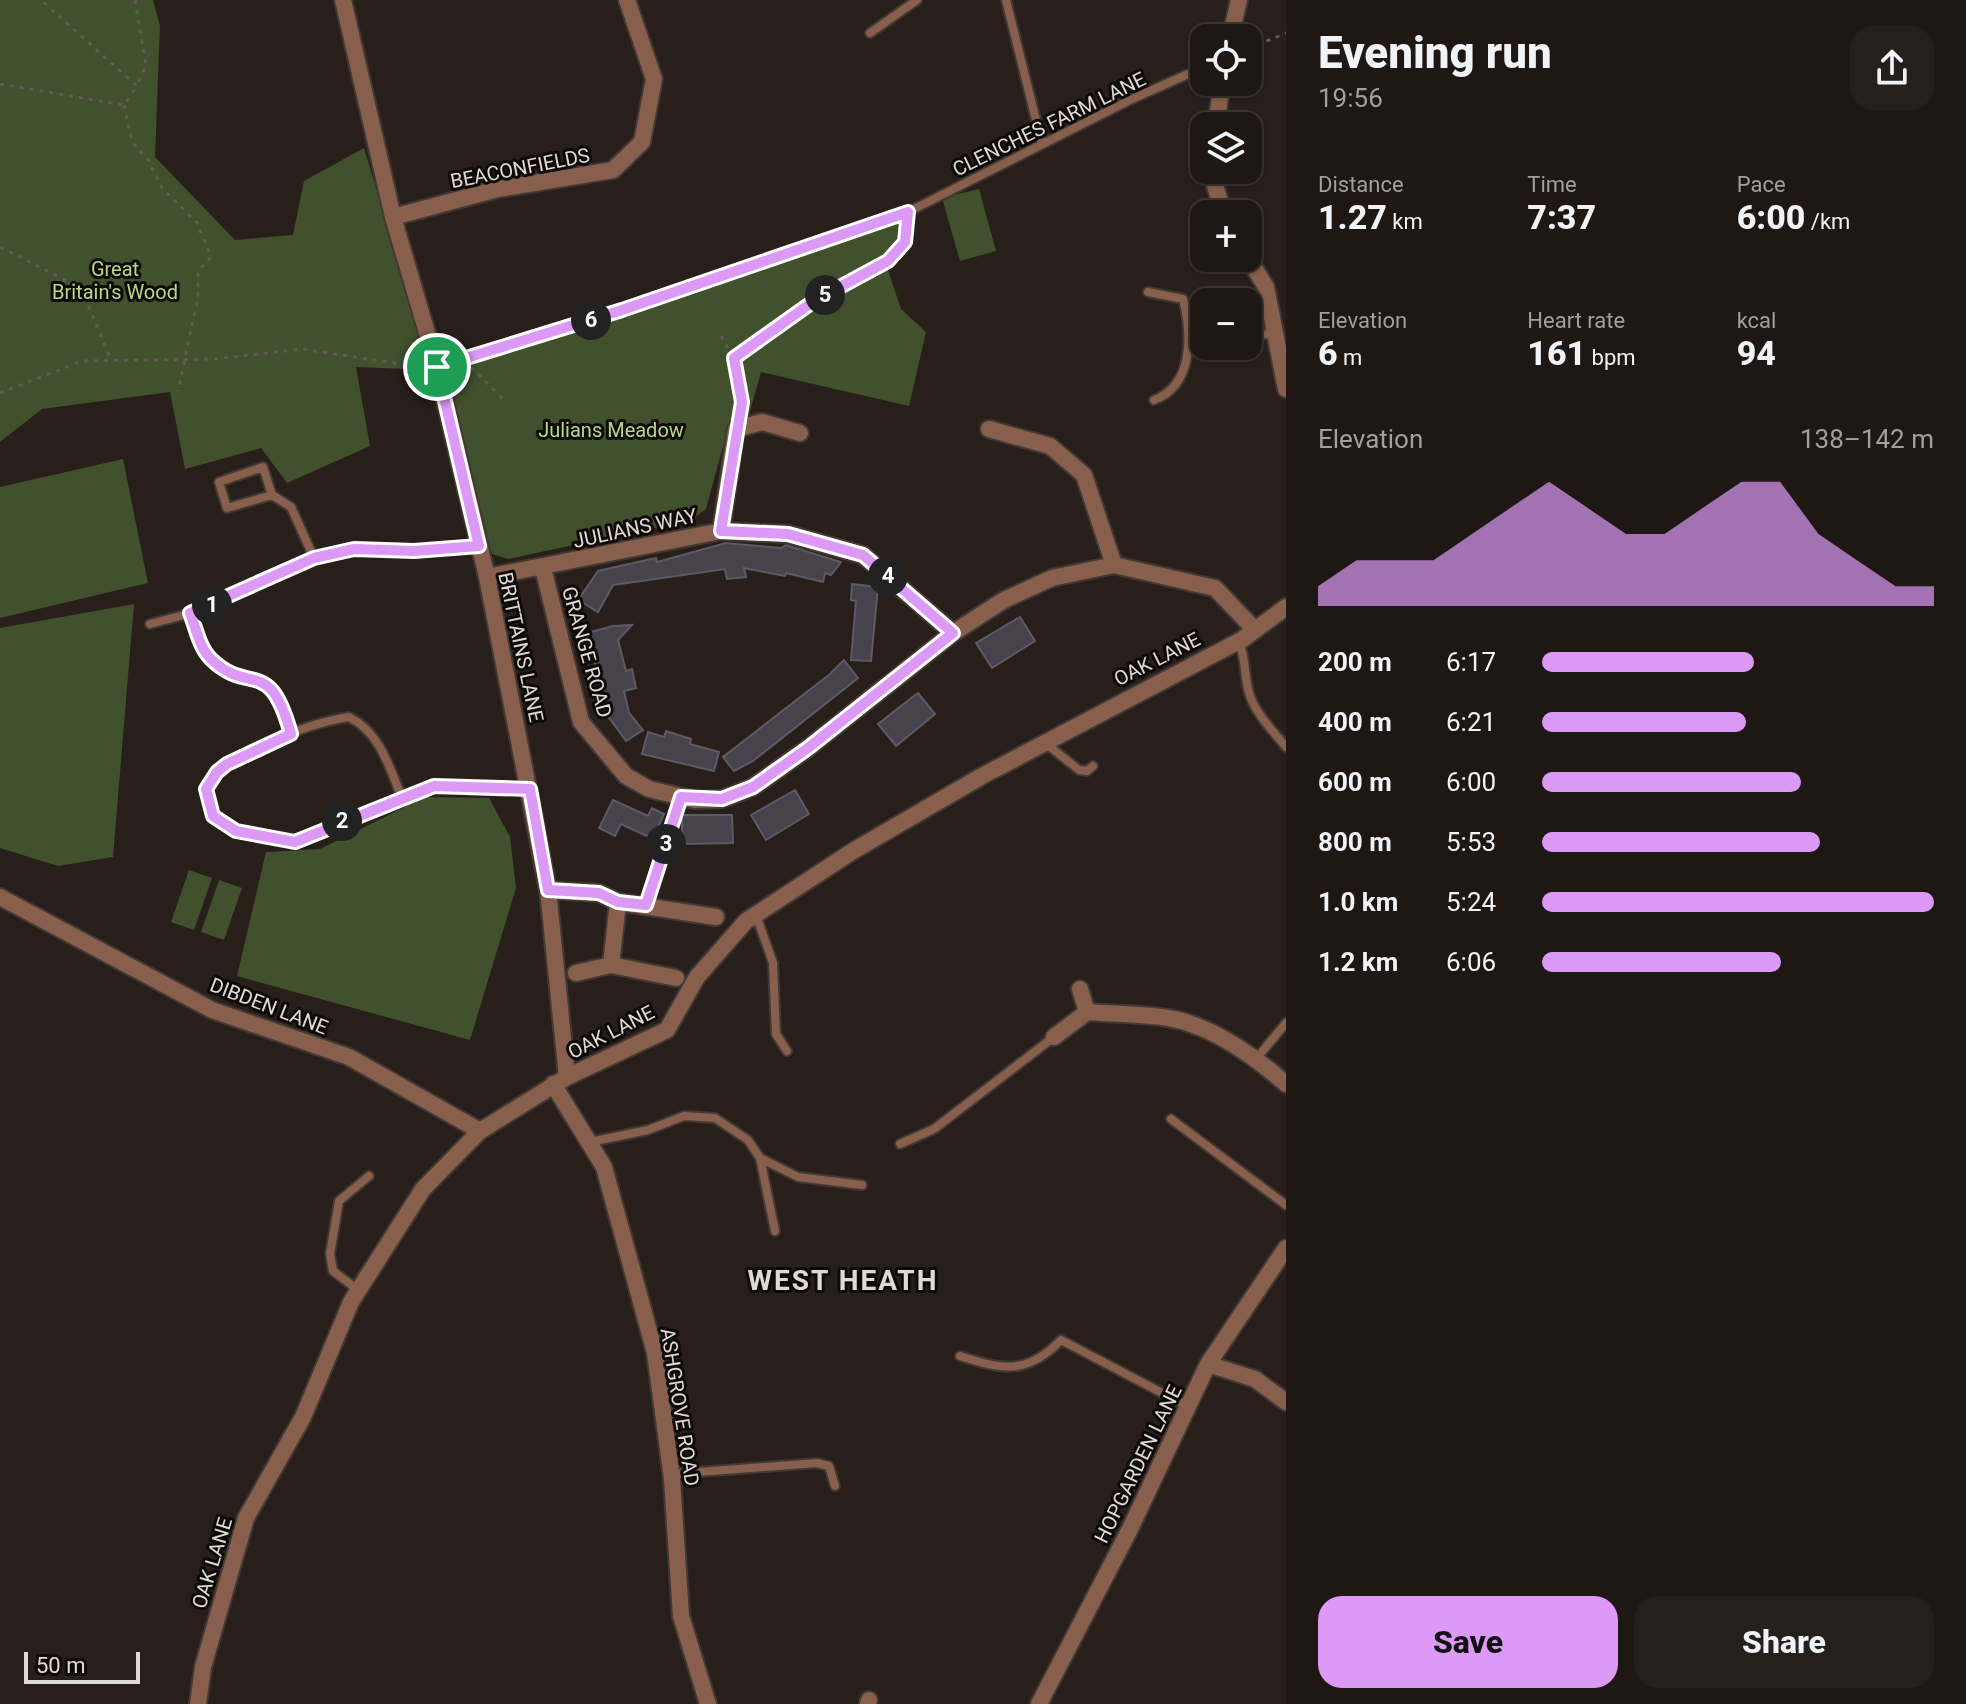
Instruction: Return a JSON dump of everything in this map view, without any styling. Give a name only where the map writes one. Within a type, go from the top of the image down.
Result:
[{"type":"street","name":"BEACONFIELDS","points":[[393,217],[498,189],[613,170],[642,142],[654,79],[627,0]]},
{"type":"street","points":[[1233,24],[1239,0]]},
{"type":"street","name":"BRITTAINS LANE","points":[[348,1],[393,217],[437,367],[487,577],[530,789],[548,890],[560,1080]]},
{"type":"street","points":[[1257,272],[1266,287],[1286,389]]},
{"type":"street","points":[[721,531],[736,429],[762,422],[800,433]]},
{"type":"street","points":[[989,429],[1050,446],[1084,475],[1114,565]]},
{"type":"street","name":"JULIANS WAY","points":[[487,577],[721,531],[788,534],[863,555],[953,633]]},
{"type":"street","name":"GRANGE ROAD","points":[[543,568],[581,722],[626,776],[649,789],[681,797],[722,799],[753,787],[808,748],[953,633],[1026,589],[1052,578],[1114,565],[1215,588],[1255,630]]},
{"type":"street","name":"OAK LANE","points":[[198,1704],[203,1667],[246,1518],[303,1417],[358,1290],[423,1189],[480,1131],[560,1080],[667,1030],[697,977],[722,944],[756,914],[853,851],[1043,742],[1239,641],[1286,607]]},
{"type":"street","points":[[548,890],[599,893],[618,902],[716,917]]},
{"type":"street","name":"DIBDEN LANE","points":[[0,897],[212,1010],[349,1057],[480,1131]]},
{"type":"street","points":[[611,965],[618,902]]},
{"type":"street","points":[[576,973],[611,965],[676,978]]},
{"type":"street","points":[[1080,989],[1087,1012]]},
{"type":"street","points":[[1054,1037],[1087,1012],[1170,1018],[1199,1028],[1256,1059],[1286,1084]]},
{"type":"street","name":"ASHGROVE ROAD","points":[[560,1080],[589,1143],[604,1167],[655,1353],[672,1474],[681,1616],[708,1704]]},
{"type":"street","name":"HOPGARDEN LANE","points":[[1039,1704],[1130,1529],[1208,1364],[1286,1248]]},
{"type":"street","points":[[1208,1364],[1255,1379],[1286,1402]]},
{"type":"lane","points":[[870,33],[917,0]]},
{"type":"lane","points":[[1006,0],[1042,144]]},
{"type":"lane","name":"CLENCHES FARM LANE","points":[[908,212],[1190,74]]},
{"type":"lane","points":[[1148,292],[1183,299],[1190,331]]},
{"type":"lane","points":[[1262,334],[1275,334]]},
{"type":"lane","points":[[1154,400],[1170,394],[1179,379],[1190,340]]},
{"type":"lane","points":[[272,495],[227,508],[219,482],[263,467],[272,495],[291,507],[314,558]]},
{"type":"lane","points":[[150,624],[190,613],[314,558],[354,549],[414,551],[479,546]]},
{"type":"lane","points":[[190,613],[209,657],[274,690],[282,700],[291,734]]},
{"type":"lane","points":[[1239,641],[1246,658],[1249,694],[1286,747]]},
{"type":"lane","points":[[402,798],[384,754],[360,722],[349,717],[327,720],[291,734],[217,772],[206,789],[213,816],[236,831],[295,842],[434,786],[530,789]]},
{"type":"lane","points":[[1043,742],[1079,770],[1087,771],[1093,766]]},
{"type":"lane","points":[[756,914],[773,963],[776,1034],[787,1051]]},
{"type":"lane","points":[[1256,1059],[1286,1023]]},
{"type":"lane","points":[[900,1144],[934,1129],[1054,1037]]},
{"type":"lane","points":[[589,1143],[648,1130],[684,1116],[715,1118],[748,1140],[760,1158],[775,1231]]},
{"type":"lane","points":[[1171,1119],[1286,1205]]},
{"type":"lane","points":[[760,1158],[798,1177],[862,1185]]},
{"type":"lane","points":[[358,1290],[333,1271],[330,1254],[339,1201],[369,1176]]},
{"type":"lane","points":[[960,1356],[991,1366],[1018,1367],[1039,1360],[1061,1340],[1188,1406]]},
{"type":"lane","points":[[672,1474],[817,1463],[829,1466],[835,1486]]},
{"type":"path","points":[[41,0],[137,86]]},
{"type":"path","points":[[135,0],[146,65],[124,105],[132,142],[148,160],[162,188],[197,223],[211,257],[198,271],[198,297],[178,391]]},
{"type":"path","points":[[1262,43],[1286,33]]},
{"type":"path","points":[[0,84],[124,105]]},
{"type":"path","points":[[0,393],[82,361],[183,357],[214,359],[302,349],[419,368],[437,367],[734,273],[908,212],[905,242],[888,261],[814,301],[734,358]]},
{"type":"path","points":[[0,247],[81,288],[111,360]]},
{"type":"path","points":[[721,336],[734,358],[742,402],[736,429]]},
{"type":"path","points":[[464,360],[506,402]]},
{"type":"path","points":[[646,905],[681,797]]},
{"type":"green space","name":"Great Britain's Wood","points":[[0,0],[153,0],[160,26],[155,157],[235,240],[293,235],[304,181],[364,148],[431,370],[356,367],[370,446],[287,483],[261,448],[185,469],[170,392],[42,409],[0,442]]},
{"type":"green space","points":[[979,189],[996,251],[960,261],[942,198]]},
{"type":"green space","name":"Julians Meadow","points":[[903,219],[901,239],[884,258],[901,309],[926,332],[909,406],[761,372],[749,415],[725,439],[706,509],[691,520],[508,559],[492,554],[444,371],[685,296]]},
{"type":"green space","points":[[123,459],[148,583],[0,618],[0,487]]},
{"type":"green space","points":[[134,604],[113,857],[58,866],[0,848],[0,628]]},
{"type":"green space","points":[[425,797],[489,798],[510,837],[516,888],[470,1040],[237,976],[266,852],[320,849]]},
{"type":"green space","points":[[189,870],[212,878],[194,930],[171,922]]},
{"type":"green space","points":[[219,880],[242,888],[224,940],[201,932]]},
{"type":"building","points":[[726,543],[781,548],[786,545],[841,562],[831,575],[825,573],[823,582],[786,573],[785,576],[744,568],[746,577],[727,579],[725,569],[613,585],[598,612],[578,600],[598,571],[656,558],[657,562]]},
{"type":"building","points":[[852,584],[878,587],[871,661],[851,660],[856,601],[851,600]]},
{"type":"building","points":[[1020,617],[1035,641],[992,668],[976,643]]},
{"type":"building","points":[[632,625],[618,640],[626,671],[632,669],[636,688],[624,691],[629,713],[643,730],[626,741],[607,715],[588,636],[592,636],[591,632],[613,626]]},
{"type":"building","points":[[844,660],[858,678],[753,761],[734,771],[723,757]]},
{"type":"building","points":[[918,693],[935,714],[896,746],[878,724]]},
{"type":"building","points":[[666,731],[691,739],[690,744],[719,752],[714,771],[642,754],[648,732],[664,737]]},
{"type":"building","points":[[795,790],[809,814],[766,840],[751,815]]},
{"type":"building","points":[[613,800],[648,816],[652,808],[664,814],[653,839],[621,824],[615,836],[599,828]]},
{"type":"building","points":[[682,815],[732,815],[733,843],[682,844]]},
{"type":"district","name":"WEST HEATH","points":[[843,1280]]},
{"type":"route","points":[[908,212],[905,242],[888,261],[814,301],[734,358],[742,402],[721,531],[788,534],[863,555],[953,633],[808,748],[753,787],[722,799],[681,797],[646,905],[618,902],[599,893],[548,890],[530,789],[434,786],[360,813],[295,842],[236,831],[213,816],[208,807],[206,789],[209,781],[227,764],[291,734],[282,700],[274,690],[253,677],[220,666],[209,657],[202,647],[190,613],[314,558],[354,549],[414,551],[479,546],[437,367],[622,310],[908,212]]}]
